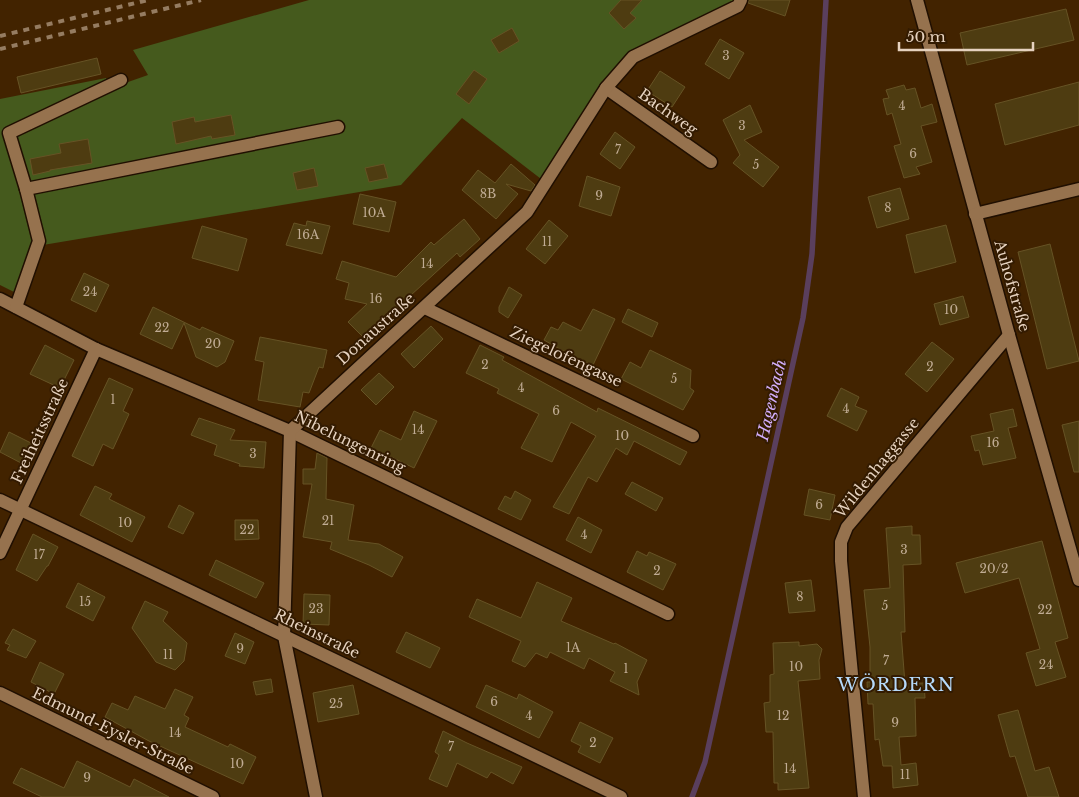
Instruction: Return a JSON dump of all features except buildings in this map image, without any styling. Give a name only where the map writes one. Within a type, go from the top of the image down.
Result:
[{"type":"street","name":"Donaustraße","points":[[290,430],[527,212],[606,88],[633,57],[738,6],[741,0]]},
{"type":"street","name":"Auhofstraße","points":[[916,0],[1078,575]]},
{"type":"street","points":[[16,307],[39,241],[10,133],[121,80]]},
{"type":"street","name":"Bachweg","points":[[606,88],[711,162]]},
{"type":"street","points":[[26,189],[338,127]]},
{"type":"street","points":[[975,214],[1079,189]]},
{"type":"street","name":"Nibelungenring","points":[[0,299],[96,349],[290,430],[668,614]]},
{"type":"street","name":"Ziegelofengasse","points":[[424,308],[694,436]]},
{"type":"street","name":"Wildenhaggasse","points":[[864,797],[840,542],[847,527],[1009,335]]},
{"type":"street","name":"Freiheitsstraße","points":[[0,553],[96,349]]},
{"type":"street","points":[[290,430],[284,636],[316,797]]},
{"type":"street","name":"Rheinstraße","points":[[0,500],[621,797]]},
{"type":"street","name":"Edmund-Eysler-Straße","points":[[0,693],[213,797]]},
{"type":"green space","points":[[309,0],[741,0],[633,57],[545,182],[462,118],[401,185],[37,246],[16,293],[0,285],[0,99],[106,78],[111,88],[148,75],[133,50]]},
{"type":"waterway","name":"Hagenbach","points":[[692,797],[705,762],[803,318],[812,254],[826,0]]},
{"type":"railway","points":[[0,36],[148,0]]},
{"type":"railway","points":[[0,49],[201,0]]},
{"type":"district","name":"WÖRDERN","points":[[896,685]]}]
